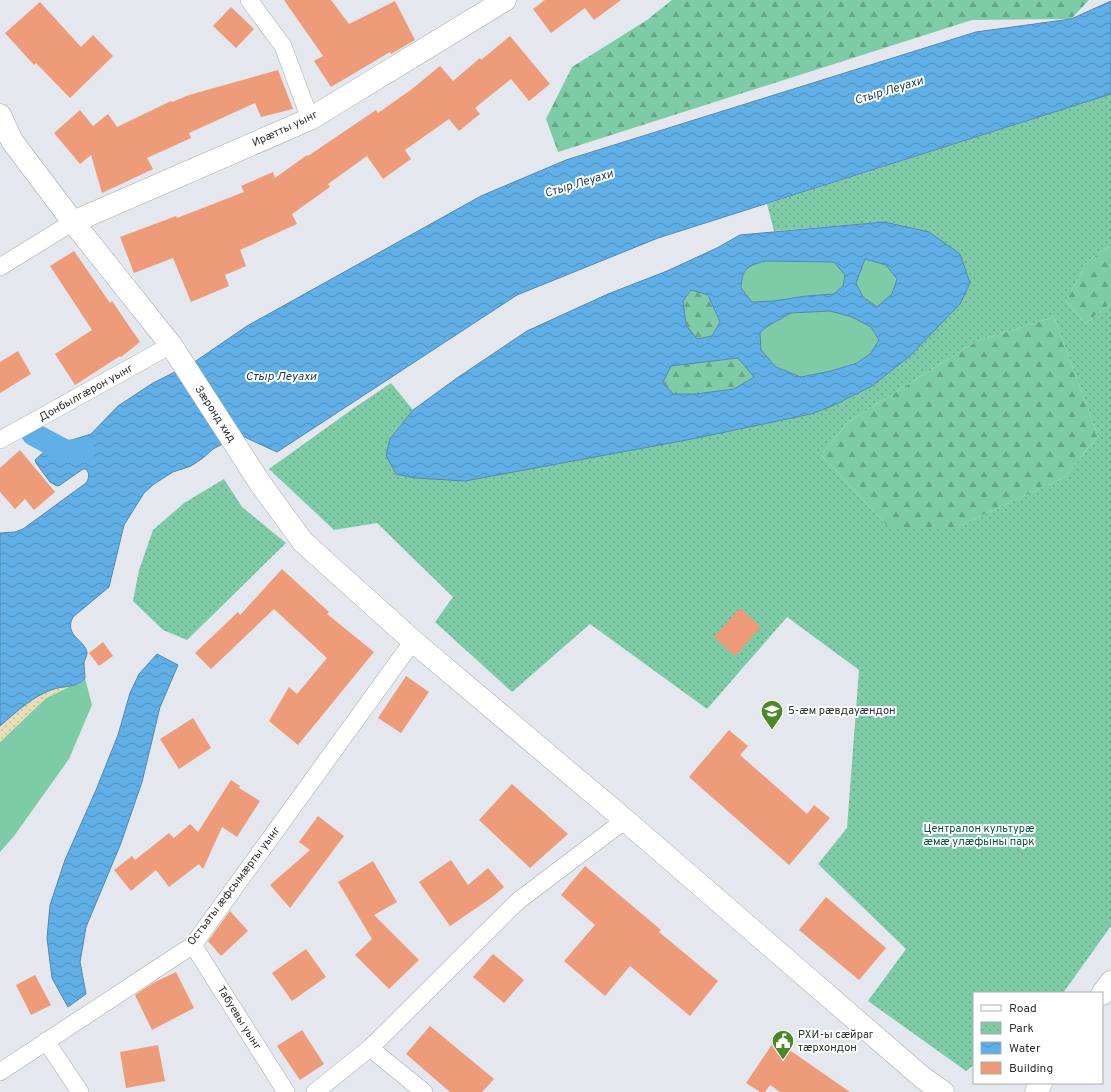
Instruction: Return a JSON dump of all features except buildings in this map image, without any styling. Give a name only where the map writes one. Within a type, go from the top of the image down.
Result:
[{"type":"street","points":[[249,0],[283,46],[310,119]]},
{"type":"street","name":"Ирæтты уынг","points":[[73,222],[310,119],[505,0]]},
{"type":"street","name":"Зæронд хид","points":[[0,115],[12,141],[73,222],[171,345],[260,483],[303,542],[413,642],[625,820],[923,1078],[943,1092]]},
{"type":"street","points":[[0,267],[73,222]]},
{"type":"street","name":"Донбылгæрон уынг","points":[[0,440],[171,345]]},
{"type":"street","name":"Остъаты æфсымæрты уынг","points":[[0,1072],[193,945],[413,642]]},
{"type":"street","points":[[314,1092],[370,1048],[518,901],[625,820]]},
{"type":"street","name":"Табуевы уынг","points":[[193,945],[286,1092]]},
{"type":"street","points":[[1103,993],[1111,982]]},
{"type":"street","points":[[46,1041],[80,1092]]},
{"type":"street","points":[[370,1048],[424,1092]]},
{"type":"green space","points":[[672,0],[1089,0],[1071,19],[972,20],[558,152],[546,119],[572,67],[647,20]]},
{"type":"green space","name":"Централон культурæ æмæ улæфыны парк","points":[[1111,94],[1111,245],[1088,261],[1066,301],[1085,324],[1111,303],[1111,926],[1064,992],[973,992],[973,1066],[966,1071],[868,1001],[906,949],[818,864],[847,828],[859,670],[787,617],[707,709],[590,624],[512,692],[435,622],[453,597],[377,523],[334,530],[269,469],[391,383],[413,410],[390,439],[386,455],[396,474],[465,481],[692,439],[811,414],[830,407],[872,386],[911,355],[960,304],[970,283],[960,254],[884,222],[774,231],[767,204]],"holes":[[[1054,317],[1098,436],[1065,477],[957,527],[888,527],[821,455],[848,422],[977,341]]]},
{"type":"green space","points":[[1111,245],[1111,303],[1085,324],[1066,301],[1088,261]]},
{"type":"green space","points":[[865,259],[886,265],[897,279],[892,294],[877,307],[863,297],[856,283]]},
{"type":"green space","points":[[765,261],[834,262],[845,275],[843,286],[834,294],[752,302],[741,288],[743,276],[750,267]]},
{"type":"green space","points":[[691,290],[708,295],[720,322],[712,336],[697,339],[686,325],[683,301]]},
{"type":"green space","points":[[830,311],[852,317],[871,327],[879,340],[871,353],[857,363],[831,371],[801,377],[776,367],[761,350],[760,332],[791,313]]},
{"type":"green space","points":[[1054,317],[1098,436],[1065,477],[957,527],[888,527],[821,455],[848,422],[977,341]]},
{"type":"green space","points":[[738,358],[754,377],[734,389],[696,394],[673,394],[663,382],[671,366]]},
{"type":"green space","points":[[224,479],[242,507],[286,543],[187,640],[163,630],[133,601],[139,570],[153,530],[184,503]]},
{"type":"green space","points":[[85,678],[92,705],[69,759],[14,836],[0,852],[0,742],[46,698],[73,685],[78,685]]},
{"type":"sand","points":[[73,685],[46,698],[0,742],[0,726],[24,705],[52,689]]},
{"type":"water","name":"Стыр Леуахи","points":[[1111,1],[1111,94],[658,238],[517,295],[277,452],[240,435],[213,449],[191,466],[173,472],[154,484],[144,493],[124,525],[109,587],[73,617],[71,629],[86,648],[87,653],[84,662],[85,678],[78,684],[56,688],[44,693],[24,706],[0,726],[0,533],[15,532],[23,529],[86,483],[89,474],[86,469],[83,469],[57,486],[50,482],[35,460],[46,450],[56,445],[91,434],[118,406],[153,383],[193,363],[247,326],[481,196],[566,160],[976,32],[1071,19]]},
{"type":"water","points":[[884,222],[929,232],[960,254],[970,283],[960,304],[911,355],[872,386],[830,407],[811,414],[692,439],[465,481],[415,478],[396,474],[386,455],[390,439],[413,410],[457,378],[527,331],[608,294],[667,271],[717,248],[740,235]],"holes":[[[865,259],[886,265],[897,279],[892,294],[877,307],[863,297],[856,283]],[[765,261],[834,262],[845,275],[843,286],[834,294],[752,302],[741,288],[742,281],[744,272],[750,267]],[[691,290],[708,295],[720,322],[712,336],[697,339],[686,325],[683,301]],[[830,311],[852,317],[871,327],[879,340],[871,353],[857,363],[831,371],[801,377],[776,367],[761,350],[760,332],[791,313]],[[738,358],[754,377],[734,389],[696,394],[673,394],[663,382],[671,366]]]},
{"type":"water","points":[[157,654],[178,665],[160,707],[142,782],[121,843],[86,927],[80,962],[86,994],[68,1007],[52,978],[47,938],[50,905],[65,860],[96,790],[118,735],[130,693],[139,674]]},
{"type":"waterway","points":[[33,434],[65,451],[84,451]]},
{"type":"place","name":"5-æм рӕвдауӕндон","points":[[772,730]]},
{"type":"place","name":"РХИ-ы сæйраг тæрхондон","points":[[783,1060]]}]
